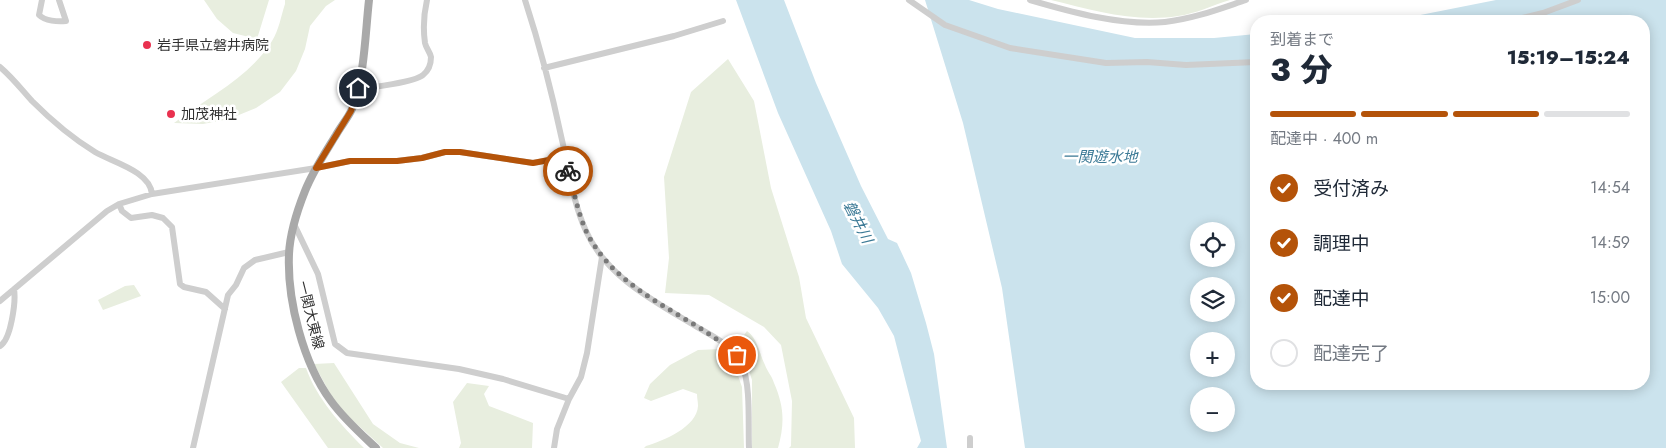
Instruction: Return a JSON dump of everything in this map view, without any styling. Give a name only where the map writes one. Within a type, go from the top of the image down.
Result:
[{"type":"main road","name":"一関大東線","points":[[368,0],[358,88],[351,111],[316,168],[305,190],[294,224],[289,252],[289,284],[304,346],[315,372],[331,401],[348,422],[376,448]]},
{"type":"street","points":[[42,0],[40,15],[42,18],[60,22],[66,21],[59,0]]},
{"type":"street","points":[[358,88],[405,81],[419,78],[425,74],[429,67],[431,56],[425,44],[424,11],[427,0]]},
{"type":"street","points":[[525,0],[536,34],[565,157],[586,231],[602,256],[622,278],[649,298],[723,343],[737,355],[748,382],[749,448]]},
{"type":"street","points":[[909,0],[945,25],[976,37],[1020,50],[1106,63],[1194,65],[1250,62]]},
{"type":"street","points":[[1030,0],[1104,18],[1163,22],[1182,20],[1246,0]]},
{"type":"street","points":[[1537,15],[1578,0]]},
{"type":"street","points":[[544,68],[723,21]]},
{"type":"street","points":[[0,68],[67,132],[96,153],[133,171],[146,180],[152,189],[152,194]]},
{"type":"street","points":[[0,301],[94,221],[119,204],[152,194],[350,161],[397,161],[422,158],[445,152],[460,152],[533,163],[565,157]]},
{"type":"street","points":[[119,204],[122,211],[131,218],[152,215],[163,218],[172,227],[180,284],[184,288],[206,292],[225,308]]},
{"type":"street","points":[[294,224],[318,274],[335,344],[347,353],[459,369],[503,379],[568,399]]},
{"type":"street","points":[[193,448],[228,295],[244,268],[255,260],[289,252]]},
{"type":"street","points":[[554,448],[556,429],[568,399],[581,377],[587,353],[602,256]]},
{"type":"street","points":[[0,346],[4,344],[8,334],[15,300],[14,289]]},
{"type":"street","points":[[970,438],[970,448]]},
{"type":"green space","points":[[204,0],[269,0],[257,39],[233,33],[217,19]]},
{"type":"green space","points":[[285,0],[335,0],[326,6],[310,26],[305,49],[296,71],[280,92],[256,108],[229,119],[203,124],[174,123],[240,76],[263,54],[276,32]]},
{"type":"green space","points":[[1051,0],[1230,0],[1184,15],[1146,18],[1082,8]]},
{"type":"green space","points":[[728,59],[754,101],[771,188],[799,277],[806,318],[854,418],[855,448],[789,448],[791,446],[792,401],[781,345],[764,327],[709,295],[665,293],[669,258],[664,177],[691,92]]},
{"type":"green space","points":[[134,285],[141,296],[103,310],[98,300],[125,286]]},
{"type":"green space","points":[[747,331],[756,342],[780,399],[782,431],[778,448],[752,448],[752,380],[746,361],[736,346]]},
{"type":"green space","points":[[721,349],[734,364],[742,387],[744,448],[644,448],[670,437],[686,427],[696,414],[698,406],[697,394],[683,389],[651,401],[644,398],[650,384],[670,365],[698,350]]},
{"type":"green space","points":[[334,363],[373,424],[400,443],[419,448],[383,448],[337,406],[314,364]]},
{"type":"green space","points":[[299,368],[306,368],[323,401],[338,421],[364,448],[328,448],[281,382]]},
{"type":"green space","points":[[467,383],[489,386],[484,394],[489,406],[533,423],[532,448],[459,448],[461,443],[453,402]]},
{"type":"water","name":"磐井川","points":[[736,0],[784,0],[816,83],[861,186],[888,239],[897,243],[911,273],[934,354],[947,448],[917,448],[921,441],[894,336],[878,308],[842,264],[831,231],[778,113]]},
{"type":"water","name":"一関遊水地","points":[[925,0],[969,0],[998,9],[1135,38],[1214,38],[1250,35],[1250,390],[1650,390],[1650,15],[1420,15],[1496,0],[1666,0],[1666,448],[1025,448],[1002,288],[963,123]]},
{"type":"way so far","points":[[568,171],[586,231],[602,256],[622,278],[649,298],[723,343],[737,355]]},
{"type":"place","name":"岩手県立磐井病院","points":[[147,45]]},
{"type":"place","name":"加茂神社","points":[[171,114]]},
{"type":"route","points":[[358,88],[351,111],[316,168],[350,161],[397,161],[422,158],[445,152],[460,152],[533,163],[565,157],[568,171]]}]
